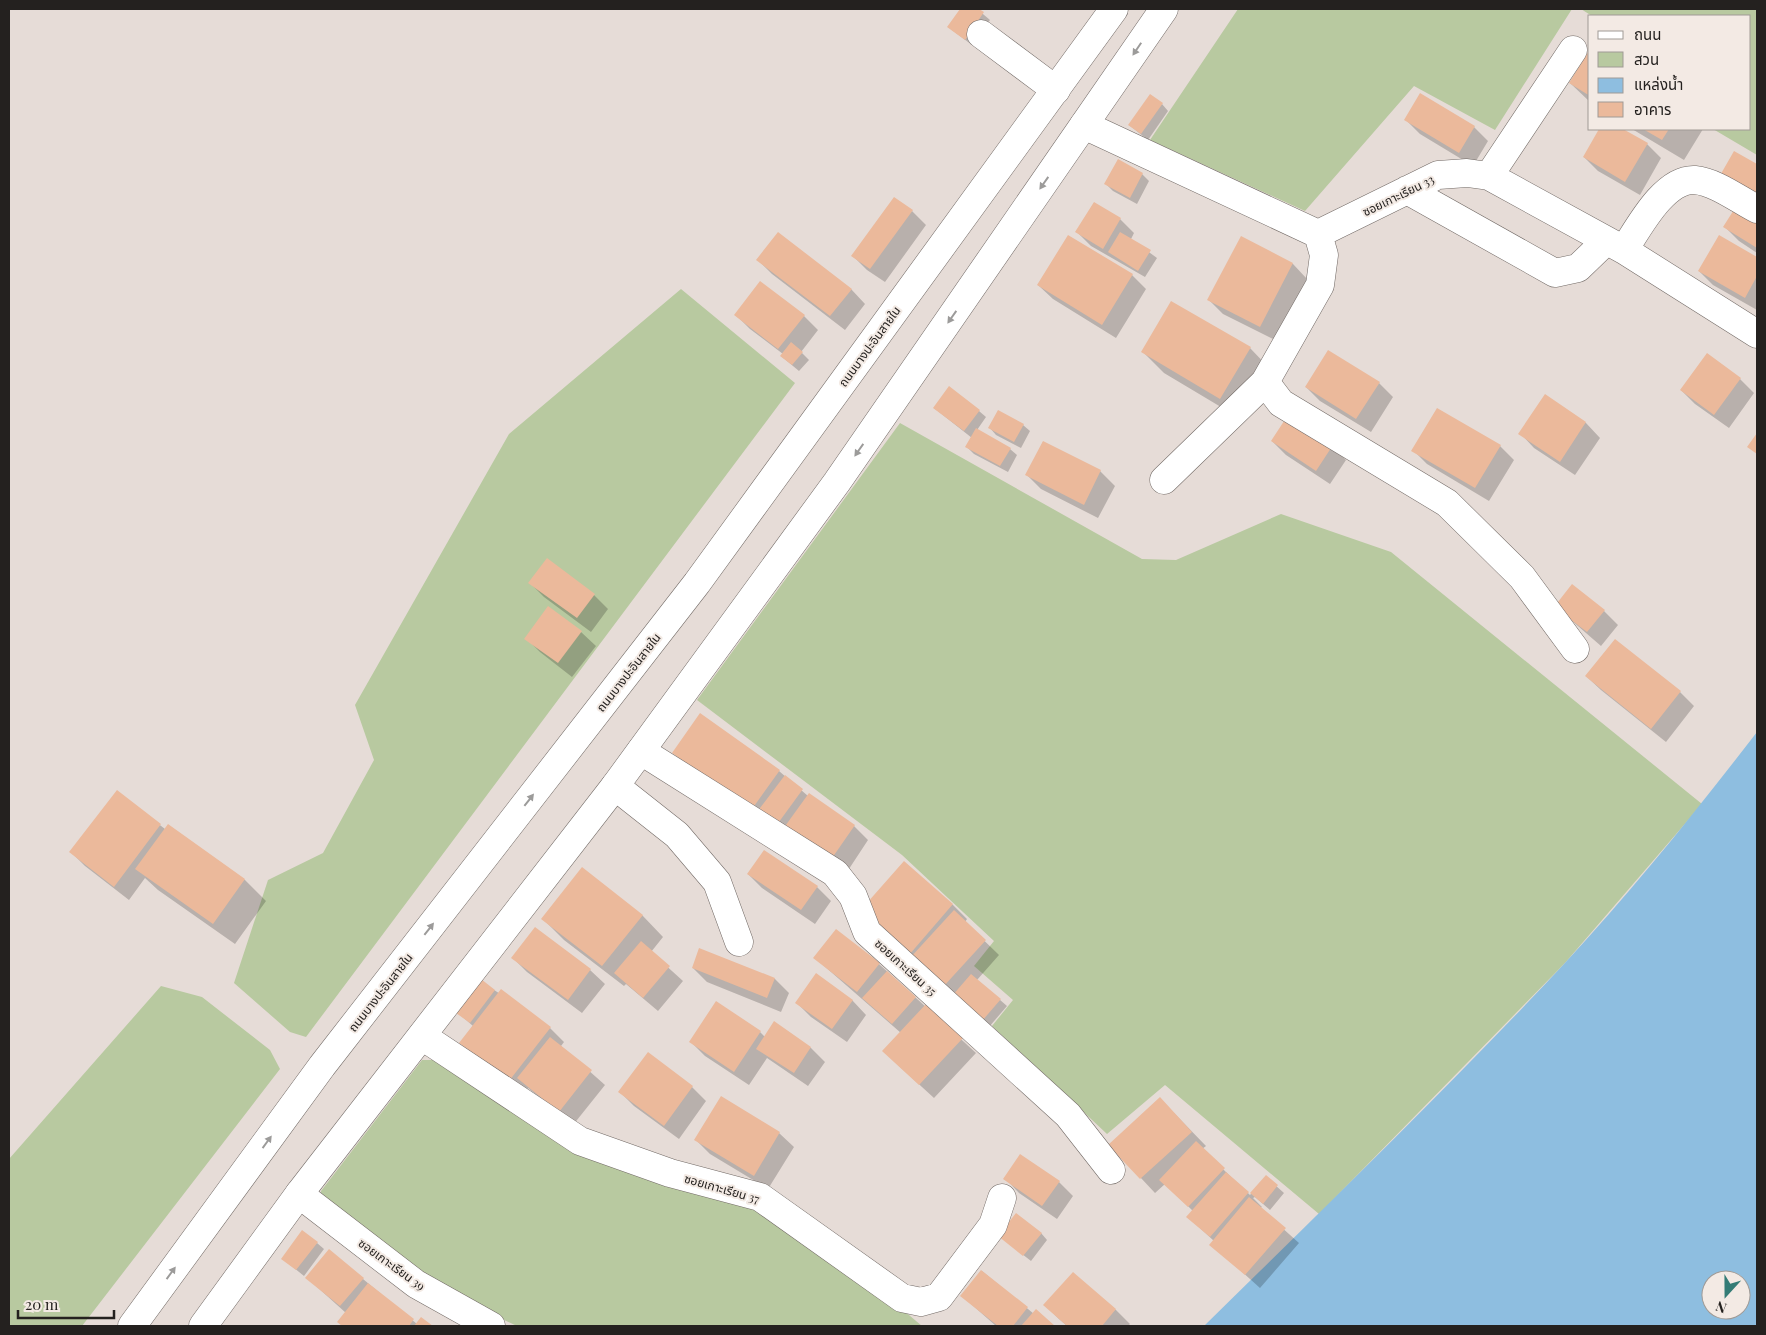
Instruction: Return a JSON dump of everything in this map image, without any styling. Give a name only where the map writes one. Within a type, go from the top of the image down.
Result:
[{"type":"main road","name":"ถนนบางปะอินสายใน","points":[[132,1326],[322,1066],[697,583],[1114,9]]},
{"type":"main road","points":[[203,1326],[299,1194],[641,751],[837,482],[1164,9]]},
{"type":"main road","points":[[981,34],[1056,90]]},
{"type":"main road","points":[[1488,176],[1573,50]]},
{"type":"main road","points":[[1084,125],[1318,234],[1324,255],[1320,285],[1265,382],[1164,480]]},
{"type":"main road","name":"ซอยเกาะเรียน 33","points":[[1318,234],[1438,175],[1467,174],[1488,176],[1615,245],[1757,334]]},
{"type":"main road","points":[[1407,190],[1555,273],[1578,268],[1615,245],[1674,186],[1694,180],[1714,186],[1757,209]]},
{"type":"main road","points":[[1265,382],[1281,403],[1447,503],[1522,577],[1575,649]]},
{"type":"main road","name":"ซอยเกาะเรียน 35","points":[[641,751],[835,872],[853,896],[867,932],[1068,1115],[1111,1170]]},
{"type":"main road","points":[[615,786],[678,835],[717,882],[739,942]]},
{"type":"main road","name":"ซอยเกาะเรียน 37","points":[[422,1036],[580,1141],[670,1173],[760,1198],[902,1298],[921,1302],[940,1297],[993,1225],[1002,1198]]},
{"type":"main road","name":"ซอยเกาะเรียน 39","points":[[299,1194],[416,1284],[491,1326]]},
{"type":"green space","points":[[1238,9],[1572,9],[1495,130],[1414,86],[1305,211],[1150,140]]},
{"type":"green space","points":[[1581,9],[1757,9],[1757,155],[1715,130],[1751,130],[1751,15],[1590,15]]},
{"type":"green space","points":[[681,289],[795,383],[306,1037],[290,1032],[234,983],[268,880],[323,853],[374,760],[355,705],[509,434]]},
{"type":"green space","points":[[900,423],[1142,559],[1176,560],[1281,514],[1391,552],[1702,804],[1565,963],[1319,1214],[1165,1085],[1107,1134],[992,1026],[1013,1000],[974,966],[994,941],[902,855],[697,700]]},
{"type":"green space","points":[[161,986],[202,997],[270,1050],[280,1069],[82,1326],[9,1326],[9,1159]]},
{"type":"green space","points":[[422,1060],[434,1060],[748,1205],[903,1310],[922,1326],[517,1326],[434,1287],[321,1207],[321,1191]]},
{"type":"water","points":[[1757,732],[1757,1326],[1204,1326],[1431,1102],[1564,964],[1687,821]]},
{"type":"building","points":[[960,9],[979,9],[984,12],[965,40],[947,27]]},
{"type":"building","points":[[1588,52],[1588,95],[1569,83]]},
{"type":"building","points":[[1420,93],[1475,126],[1459,153],[1404,120]]},
{"type":"building","points":[[1150,94],[1163,103],[1141,134],[1128,125]]},
{"type":"building","points":[[1598,130],[1625,130],[1648,143],[1625,182],[1583,157]]},
{"type":"building","points":[[1645,130],[1668,130],[1662,140]]},
{"type":"building","points":[[1734,151],[1757,164],[1757,201],[1718,179]]},
{"type":"building","points":[[1118,159],[1143,173],[1130,198],[1104,184]]},
{"type":"building","points":[[894,197],[913,210],[870,269],[851,256]]},
{"type":"building","points":[[1094,202],[1121,218],[1103,249],[1075,232]]},
{"type":"building","points":[[1737,205],[1757,218],[1757,248],[1723,227]]},
{"type":"building","points":[[778,232],[852,289],[830,316],[756,260]]},
{"type":"building","points":[[1120,232],[1151,250],[1138,271],[1108,252]]},
{"type":"building","points":[[1068,235],[1133,274],[1102,325],[1037,285]]},
{"type":"building","points":[[1719,235],[1757,257],[1757,276],[1745,298],[1698,271]]},
{"type":"building","points":[[1241,236],[1293,263],[1260,327],[1207,300]]},
{"type":"building","points":[[760,281],[805,315],[778,349],[734,315]]},
{"type":"building","points":[[1171,301],[1251,347],[1220,399],[1141,352]]},
{"type":"building","points":[[791,342],[803,352],[792,365],[780,356]]},
{"type":"building","points":[[1328,350],[1380,382],[1356,419],[1305,387]]},
{"type":"building","points":[[1707,353],[1741,378],[1714,415],[1680,390]]},
{"type":"building","points":[[949,386],[980,410],[964,431],[933,408]]},
{"type":"building","points":[[1545,394],[1586,422],[1560,462],[1518,434]]},
{"type":"building","points":[[1437,408],[1501,445],[1475,488],[1411,451]]},
{"type":"building","points":[[998,410],[1024,424],[1014,442],[988,428]]},
{"type":"building","points":[[1288,415],[1333,445],[1316,471],[1271,441]]},
{"type":"building","points":[[976,428],[1011,448],[1000,466],[965,447]]},
{"type":"building","points":[[1757,433],[1757,454],[1747,447]]},
{"type":"building","points":[[1043,441],[1101,470],[1084,505],[1025,475]]},
{"type":"building","points":[[547,558],[595,594],[577,618],[528,583]]},
{"type":"building","points":[[1572,584],[1605,610],[1587,632],[1554,607]]},
{"type":"building","points":[[548,606],[582,631],[558,663],[524,639]]},
{"type":"building","points":[[1615,639],[1681,691],[1651,729],[1585,676]]},
{"type":"building","points":[[700,713],[780,770],[752,809],[672,753]]},
{"type":"building","points":[[785,775],[803,789],[776,826],[757,812]]},
{"type":"building","points":[[117,790],[161,824],[114,887],[69,852]]},
{"type":"building","points":[[809,793],[855,825],[830,861],[783,829]]},
{"type":"building","points":[[168,824],[245,879],[213,924],[135,869]]},
{"type":"building","points":[[764,850],[818,886],[801,910],[747,874]]},
{"type":"building","points":[[904,861],[953,904],[909,955],[859,912]]},
{"type":"building","points":[[582,867],[643,915],[602,966],[541,919]]},
{"type":"building","points":[[954,910],[986,940],[943,987],[910,958]]},
{"type":"building","points":[[535,927],[591,969],[568,1000],[511,958]]},
{"type":"building","points":[[836,929],[880,963],[857,992],[813,958]]},
{"type":"building","points":[[641,941],[670,966],[643,998],[614,973]]},
{"type":"building","points":[[699,948],[775,978],[767,998],[692,968]]},
{"type":"building","points":[[887,971],[916,997],[892,1024],[862,998]]},
{"type":"building","points":[[816,973],[853,1000],[832,1029],[795,1003]]},
{"type":"building","points":[[971,974],[1001,999],[982,1021],[952,996]]},
{"type":"building","points":[[481,979],[495,990],[470,1023],[456,1013]]},
{"type":"building","points":[[501,989],[551,1027],[509,1081],[459,1043]]},
{"type":"building","points":[[716,1001],[761,1031],[734,1072],[689,1042]]},
{"type":"building","points":[[926,1004],[963,1038],[919,1085],[882,1051]]},
{"type":"building","points":[[774,1021],[811,1047],[794,1073],[756,1049]]},
{"type":"building","points":[[550,1037],[592,1070],[559,1112],[517,1078]]},
{"type":"building","points":[[648,1052],[693,1086],[664,1126],[618,1092]]},
{"type":"building","points":[[721,1096],[780,1132],[754,1176],[694,1140]]},
{"type":"building","points":[[1160,1097],[1192,1132],[1140,1179],[1108,1145]]},
{"type":"building","points":[[1196,1141],[1225,1168],[1188,1207],[1159,1180]]},
{"type":"building","points":[[1020,1154],[1060,1181],[1042,1206],[1003,1179]]},
{"type":"building","points":[[1226,1172],[1249,1192],[1210,1237],[1186,1217]]},
{"type":"building","points":[[1266,1175],[1278,1185],[1263,1204],[1250,1193]]},
{"type":"building","points":[[1249,1197],[1286,1228],[1245,1275],[1209,1245]]},
{"type":"building","points":[[1016,1213],[1042,1233],[1023,1256],[998,1236]]},
{"type":"building","points":[[302,1230],[318,1242],[296,1270],[281,1259]]},
{"type":"building","points":[[329,1249],[364,1278],[340,1306],[305,1278]]},
{"type":"building","points":[[981,1270],[1028,1307],[1013,1326],[998,1326],[960,1296]]},
{"type":"building","points":[[1073,1272],[1116,1309],[1102,1326],[1067,1326],[1043,1305]]},
{"type":"building","points":[[368,1283],[414,1319],[409,1326],[342,1326],[337,1322]]},
{"type":"building","points":[[1036,1309],[1055,1326],[1021,1326]]},
{"type":"building","points":[[421,1317],[433,1326],[414,1326]]}]
